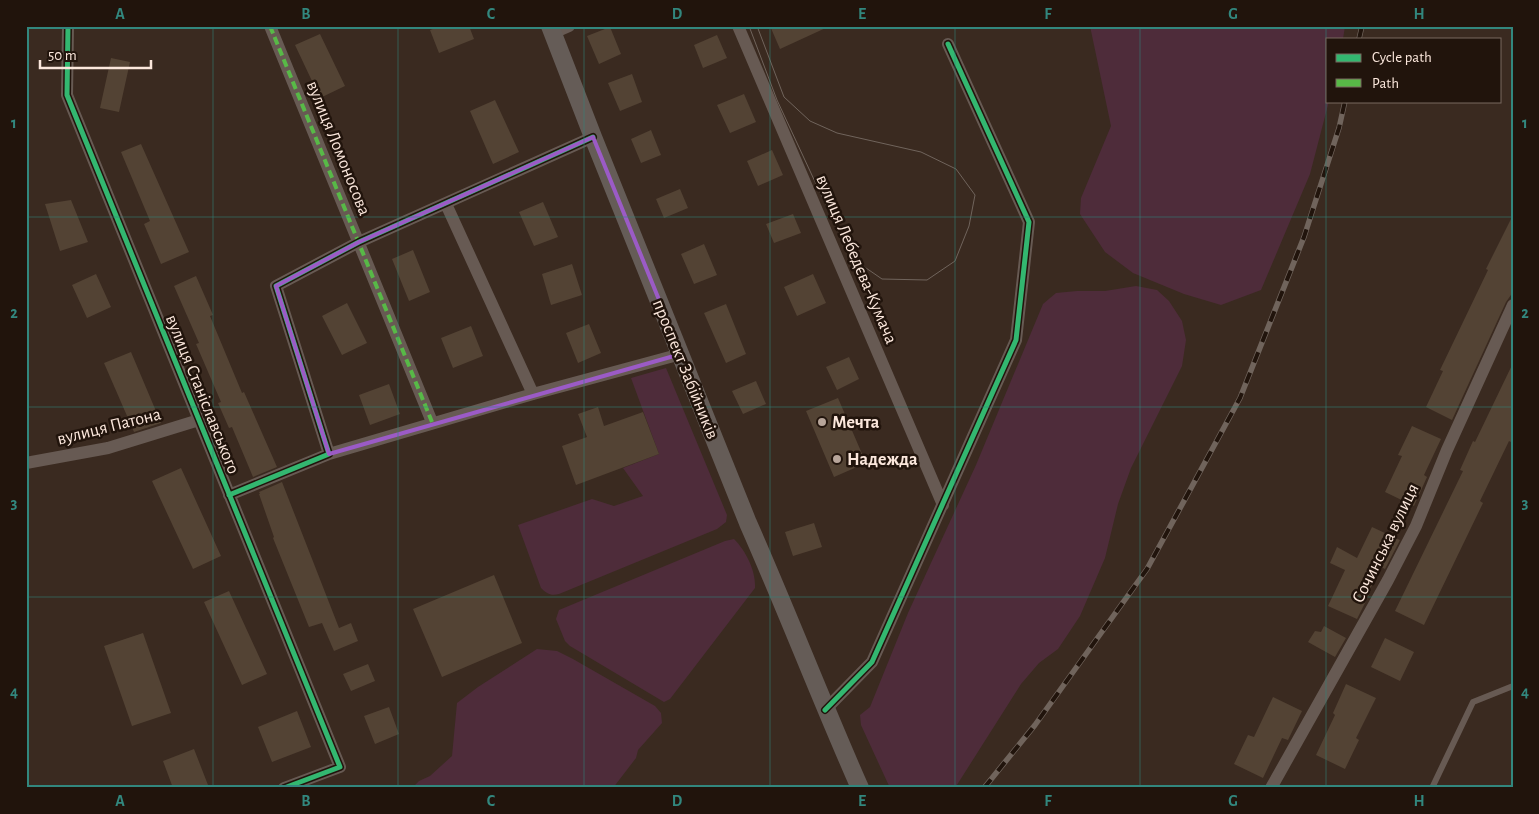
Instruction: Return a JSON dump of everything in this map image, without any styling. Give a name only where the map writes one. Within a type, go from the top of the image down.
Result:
[{"type":"main road","name":"проспект Забійників","points":[[558,28],[593,137],[748,523],[775,584],[825,710],[860,788]]},
{"type":"street","name":"вулиця Станіславського","points":[[68,26],[67,95],[340,767],[284,788]]},
{"type":"street","name":"вулиця Ломоносова","points":[[270,26],[432,422]]},
{"type":"street","name":"вулиця Лебедєва-Кумача","points":[[738,26],[943,505]]},
{"type":"street","points":[[825,710],[872,662],[1016,340],[1028,222],[948,44]]},
{"type":"street","points":[[329,454],[276,286],[359,242],[593,137]]},
{"type":"street","points":[[446,204],[533,394]]},
{"type":"street","name":"Сочинська вулиця","points":[[1271,788],[1384,589],[1416,526],[1447,450],[1513,306]]},
{"type":"street","points":[[229,494],[329,454],[432,422],[681,354]]},
{"type":"street","name":"вулиця Патона","points":[[26,463],[108,448],[199,420]]},
{"type":"lane","points":[[1432,788],[1473,702],[1513,686]]},
{"type":"highlighted area","points":[[593,137],[681,354],[329,454],[276,286],[359,242]]},
{"type":"shaded area","points":[[1090,26],[1345,26],[1343,38],[1326,38],[1326,102],[1329,102],[1310,174],[1261,290],[1221,305],[1184,294],[1133,273],[1105,252],[1080,214],[1081,198],[1111,126]]},
{"type":"shaded area","points":[[1136,286],[1157,290],[1169,301],[1182,321],[1186,340],[1182,366],[1131,468],[1118,504],[1105,558],[1080,616],[1058,649],[1039,663],[1021,684],[955,788],[890,788],[861,725],[860,715],[870,707],[908,613],[976,465],[1043,304],[1056,293],[1105,291]]},
{"type":"shaded area","points":[[666,368],[727,515],[726,522],[717,529],[559,594],[551,595],[547,593],[541,588],[518,525],[592,499],[614,506],[643,496],[623,468],[659,454],[631,378]]},
{"type":"shaded area","points":[[734,539],[749,562],[754,575],[755,588],[670,699],[664,702],[570,646],[565,641],[556,619],[559,610],[725,541]]},
{"type":"shaded area","points":[[537,649],[557,651],[573,659],[655,706],[661,713],[662,723],[638,750],[636,758],[613,788],[412,788],[419,781],[430,776],[452,756],[457,703],[478,687]]},
{"type":"building","points":[[441,26],[469,26],[474,39],[439,53],[430,30]]},
{"type":"building","points":[[770,26],[830,26],[780,49]]},
{"type":"building","points":[[610,27],[621,54],[599,64],[587,36]]},
{"type":"building","points":[[320,34],[345,86],[320,98],[295,45]]},
{"type":"building","points":[[717,35],[727,58],[703,68],[694,45]]},
{"type":"building","points":[[111,58],[130,62],[119,112],[100,108]]},
{"type":"building","points":[[632,74],[642,102],[620,111],[608,83]]},
{"type":"building","points":[[744,94],[756,122],[730,133],[717,105]]},
{"type":"building","points":[[495,100],[519,152],[493,164],[470,111]]},
{"type":"building","points":[[651,130],[661,155],[641,163],[631,139]]},
{"type":"building","points":[[141,144],[189,252],[161,264],[144,224],[150,221],[121,152]]},
{"type":"building","points":[[772,150],[783,175],[758,186],[747,161]]},
{"type":"building","points":[[680,189],[688,208],[664,218],[656,199]]},
{"type":"building","points":[[71,200],[88,242],[60,251],[45,204]]},
{"type":"building","points":[[543,202],[558,237],[534,246],[519,212]]},
{"type":"building","points":[[793,214],[801,233],[774,243],[766,224]]},
{"type":"building","points":[[1513,215],[1513,292],[1506,302],[1452,420],[1426,407],[1443,371],[1440,370]]},
{"type":"building","points":[[704,244],[717,275],[694,284],[681,254]]},
{"type":"building","points":[[413,250],[430,292],[409,301],[392,259]]},
{"type":"building","points":[[572,264],[582,295],[551,305],[542,274]]},
{"type":"building","points":[[96,274],[111,307],[87,318],[72,285]]},
{"type":"building","points":[[813,274],[826,303],[797,316],[784,287]]},
{"type":"building","points":[[196,276],[213,315],[210,316],[242,393],[244,392],[277,467],[253,477],[232,427],[229,428],[218,403],[221,402],[196,344],[199,343],[174,286]]},
{"type":"building","points":[[347,303],[367,343],[342,355],[322,316]]},
{"type":"building","points":[[726,304],[746,354],[726,363],[704,313]]},
{"type":"building","points":[[589,324],[601,353],[578,363],[566,333]]},
{"type":"building","points":[[471,326],[483,356],[453,368],[441,338]]},
{"type":"building","points":[[131,352],[161,423],[134,432],[104,363]]},
{"type":"building","points":[[849,357],[859,379],[837,390],[826,367]]},
{"type":"building","points":[[1513,363],[1513,443],[1509,441],[1480,501],[1483,503],[1424,625],[1395,611],[1463,471],[1460,470],[1473,441],[1475,442]]},
{"type":"building","points":[[756,381],[766,404],[743,414],[732,391]]},
{"type":"building","points":[[389,384],[400,414],[370,425],[359,395]]},
{"type":"building","points":[[838,398],[866,463],[834,477],[806,411]]},
{"type":"building","points":[[598,407],[604,426],[643,412],[659,454],[576,485],[562,446],[587,437],[578,414]]},
{"type":"building","points":[[1412,426],[1441,439],[1424,475],[1427,477],[1414,506],[1385,492],[1402,456],[1398,455]]},
{"type":"building","points":[[181,468],[221,556],[193,569],[152,481]]},
{"type":"building","points":[[282,482],[339,628],[351,623],[358,641],[334,651],[322,623],[309,627],[273,538],[259,494],[259,492]]},
{"type":"building","points":[[814,523],[822,547],[793,556],[785,532]]},
{"type":"building","points":[[1372,527],[1400,540],[1385,569],[1379,566],[1371,591],[1357,619],[1328,606],[1345,570],[1330,563],[1337,547],[1357,558]]},
{"type":"building","points":[[494,575],[522,643],[442,677],[413,609]]},
{"type":"building","points":[[229,591],[267,674],[242,685],[204,602]]},
{"type":"building","points":[[1324,626],[1346,638],[1335,657],[1308,642],[1315,631],[1321,632]]},
{"type":"building","points":[[143,633],[171,713],[132,726],[104,646]]},
{"type":"building","points":[[1385,638],[1414,652],[1400,681],[1371,667]]},
{"type":"building","points":[[368,664],[375,681],[351,691],[343,674]]},
{"type":"building","points":[[1346,684],[1376,698],[1356,738],[1359,740],[1345,769],[1316,755],[1335,715],[1333,713]]},
{"type":"building","points":[[1273,697],[1302,711],[1288,740],[1282,738],[1263,778],[1234,764],[1248,735],[1254,737]]},
{"type":"building","points":[[389,707],[399,734],[375,744],[364,716]]},
{"type":"building","points":[[297,711],[311,747],[272,762],[258,727]]},
{"type":"building","points":[[194,749],[208,785],[201,788],[173,788],[163,761]]},
{"type":"tram line","points":[[749,26],[777,100],[850,257],[882,279],[927,280],[955,261],[969,226],[975,195],[956,169],[921,152],[837,133],[810,121],[784,97],[757,26]]},
{"type":"railway","points":[[1359,38],[1362,26]]},
{"type":"railway","points":[[984,788],[1035,725],[1147,569],[1240,398],[1304,237],[1339,128],[1345,102]]},
{"type":"marked path","points":[[270,26],[432,422]]},
{"type":"cycle path","points":[[68,26],[67,95],[340,767],[284,788]]},
{"type":"cycle path","points":[[825,710],[872,662],[1016,340],[1029,222],[948,44]]},
{"type":"cycle path","points":[[229,495],[329,454],[276,286],[359,242],[593,137]]},
{"type":"place","name":"Мечта","points":[[822,422]]},
{"type":"place","name":"Надежда","points":[[837,459]]}]
